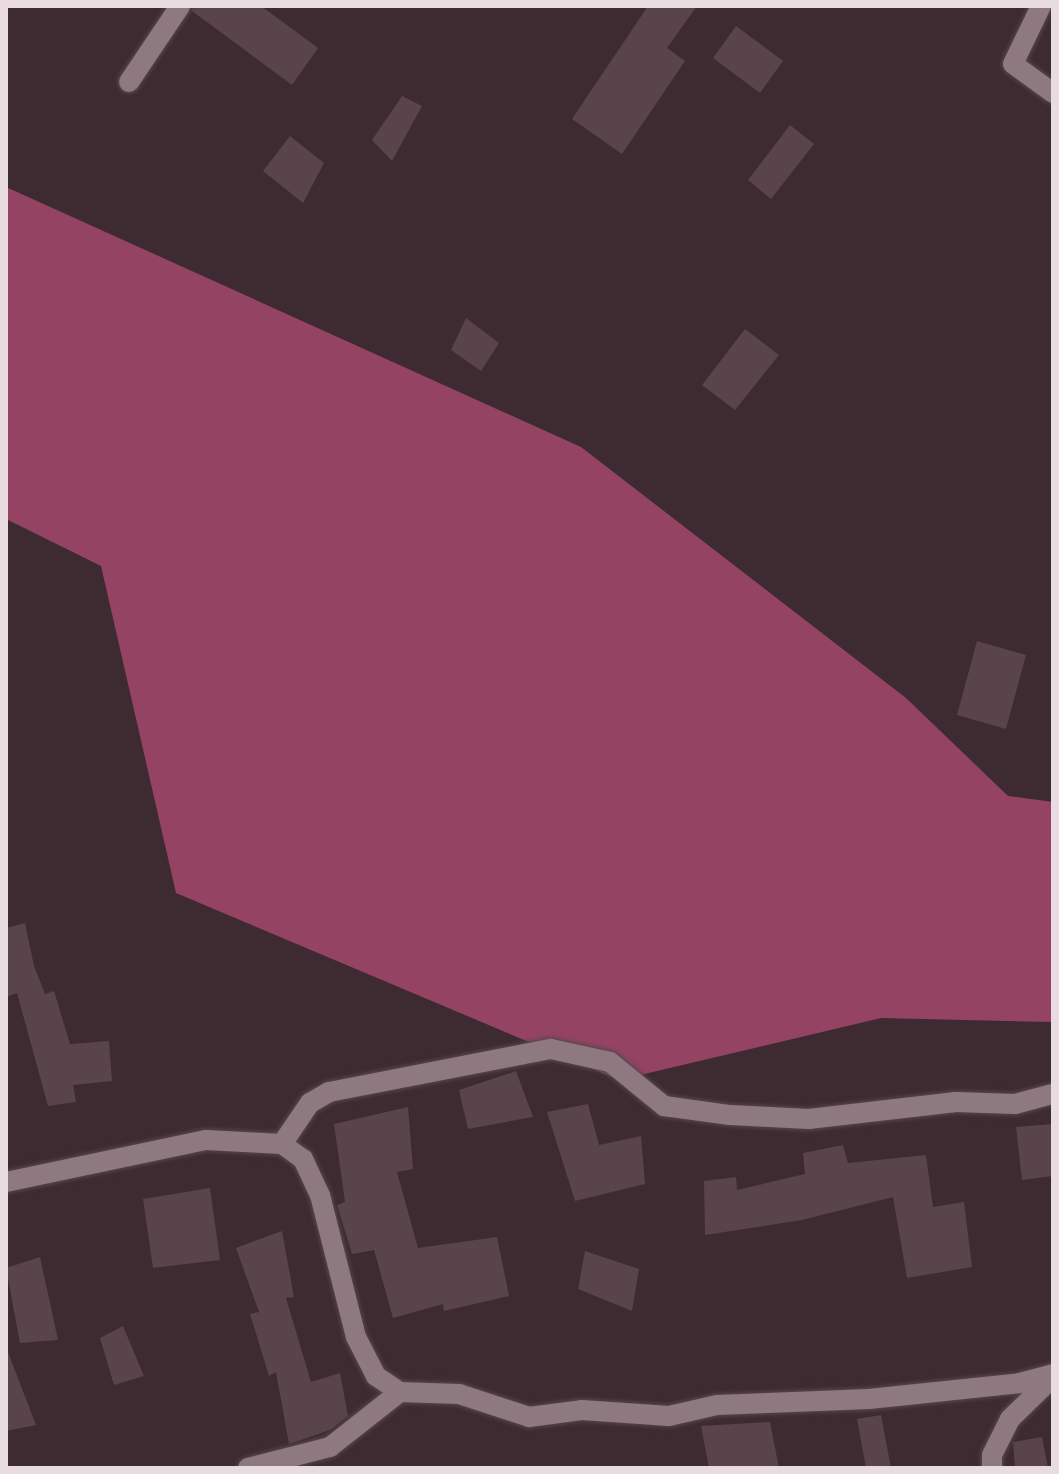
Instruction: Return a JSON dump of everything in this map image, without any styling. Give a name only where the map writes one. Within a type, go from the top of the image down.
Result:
[{"type":"street","points":[[129,82],[180,6]]},
{"type":"street","points":[[1041,6],[1013,64],[1053,93]]},
{"type":"street","points":[[282,1144],[310,1103],[329,1092],[551,1049],[610,1062],[664,1106],[730,1115],[809,1119],[956,1102],[1015,1104],[1053,1094]]},
{"type":"street","points":[[6,1182],[206,1140],[282,1144],[303,1159],[320,1195],[356,1337],[376,1376],[400,1392],[459,1394],[529,1417],[582,1410],[669,1416],[717,1405],[869,1399],[1020,1383],[1053,1376]]},
{"type":"street","points":[[992,1468],[992,1455],[1010,1419],[1053,1376]]},
{"type":"street","points":[[248,1468],[330,1447],[400,1392]]},
{"type":"shaded area","points":[[6,187],[581,447],[906,698],[1008,796],[1053,802],[1053,1022],[881,1018],[619,1080],[176,893],[101,566],[6,519]]},
{"type":"building","points":[[193,6],[261,6],[318,48],[292,85],[192,11]]},
{"type":"building","points":[[648,6],[697,6],[667,48],[685,61],[622,154],[572,119]]},
{"type":"building","points":[[736,26],[783,61],[760,93],[713,58]]},
{"type":"building","points":[[402,96],[422,106],[392,161],[372,140]]},
{"type":"building","points":[[790,125],[814,144],[771,199],[748,180]]},
{"type":"building","points":[[290,136],[324,163],[303,203],[263,171]]},
{"type":"building","points":[[466,318],[499,343],[481,371],[451,350]]},
{"type":"building","points":[[745,329],[779,355],[735,410],[702,385]]},
{"type":"building","points":[[977,641],[1026,655],[1006,729],[957,715]]},
{"type":"building","points":[[25,923],[34,966],[45,994],[54,991],[70,1044],[109,1041],[112,1081],[73,1085],[76,1102],[48,1106],[17,993],[6,997],[6,928]]},
{"type":"building","points":[[516,1071],[533,1117],[468,1129],[459,1090]]},
{"type":"building","points":[[588,1104],[599,1145],[641,1136],[645,1184],[575,1201],[547,1112]]},
{"type":"building","points":[[408,1107],[413,1169],[397,1172],[418,1248],[497,1237],[509,1296],[444,1311],[443,1304],[393,1318],[374,1250],[352,1254],[337,1205],[345,1202],[334,1124]]},
{"type":"building","points":[[1053,1124],[1053,1176],[1022,1180],[1016,1127]]},
{"type":"building","points":[[843,1145],[848,1163],[926,1155],[933,1207],[964,1202],[972,1267],[907,1278],[893,1197],[802,1220],[705,1235],[704,1181],[736,1177],[737,1190],[805,1174],[803,1153]]},
{"type":"building","points":[[210,1188],[220,1260],[153,1268],[143,1199]]},
{"type":"building","points":[[282,1231],[294,1297],[286,1298],[311,1382],[340,1373],[348,1416],[330,1430],[289,1444],[276,1372],[269,1376],[250,1314],[259,1312],[236,1248]]},
{"type":"building","points":[[585,1251],[639,1269],[632,1311],[578,1289]]},
{"type":"building","points":[[40,1257],[58,1340],[20,1343],[6,1268]]},
{"type":"building","points":[[123,1326],[144,1376],[114,1385],[100,1338]]},
{"type":"building","points":[[6,1347],[36,1425],[6,1431]]},
{"type":"building","points":[[881,1415],[891,1468],[866,1468],[857,1419]]},
{"type":"building","points":[[770,1422],[779,1468],[709,1468],[701,1426]]},
{"type":"building","points":[[1042,1437],[1048,1468],[1015,1468],[1013,1442]]}]
